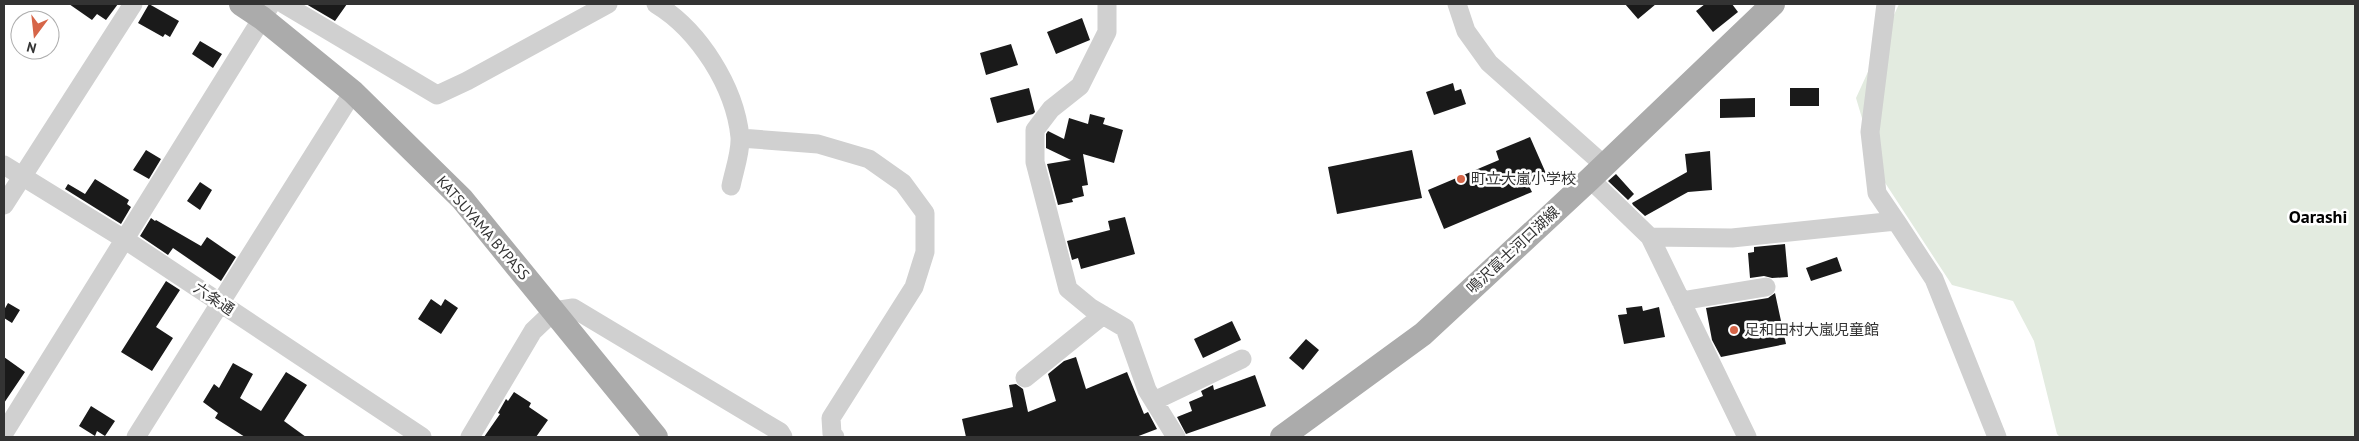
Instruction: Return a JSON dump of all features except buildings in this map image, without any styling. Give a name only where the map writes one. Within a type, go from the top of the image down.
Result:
[{"type":"main road","name":"KATSUYAMA BYPASS","points":[[241,4],[266,11],[353,92],[462,199],[656,437]]},
{"type":"main road","name":"鳴沢富士河口湖線","points":[[1282,437],[1423,334],[1773,4]]},
{"type":"street","points":[[4,205],[133,4]]},
{"type":"street","points":[[284,4],[437,95],[467,81],[608,4]]},
{"type":"street","points":[[656,4],[685,25],[712,61],[728,89],[740,138],[731,186]]},
{"type":"street","points":[[1107,4],[1107,32],[1080,86],[1051,109],[1035,130],[1035,162],[1068,289],[1103,315],[1125,328],[1147,390],[1176,437]]},
{"type":"street","points":[[1457,4],[1466,31],[1489,63],[1597,172],[1650,237],[1746,437]]},
{"type":"street","points":[[1886,4],[1870,132],[1878,193],[1934,279],[1997,437]]},
{"type":"street","points":[[4,433],[266,11]]},
{"type":"street","points":[[136,437],[353,92]]},
{"type":"street","points":[[740,138],[818,144],[869,159],[904,183],[925,212],[925,252],[914,287],[831,418],[832,434],[834,437]]},
{"type":"street","name":"六条通","points":[[4,165],[124,239],[422,437]]},
{"type":"street","points":[[1650,237],[1732,238],[1896,221]]},
{"type":"street","points":[[1680,301],[1766,287]]},
{"type":"street","points":[[470,437],[533,331],[554,311],[573,308],[780,432],[783,437]]},
{"type":"street","points":[[1025,378],[1103,315]]},
{"type":"street","points":[[1154,401],[1242,359]]},
{"type":"shaded area","points":[[1899,4],[2355,4],[2355,437],[2060,437],[2057,434],[2034,341],[2013,301],[1952,285],[1878,172],[1856,98]]},
{"type":"place","name":"町立大嵐小学校","points":[[1461,179]]},
{"type":"place","name":"足和田村大嵐児童館","points":[[1734,330]]},
{"type":"district","name":"Oarashi","points":[[2318,217]]}]
